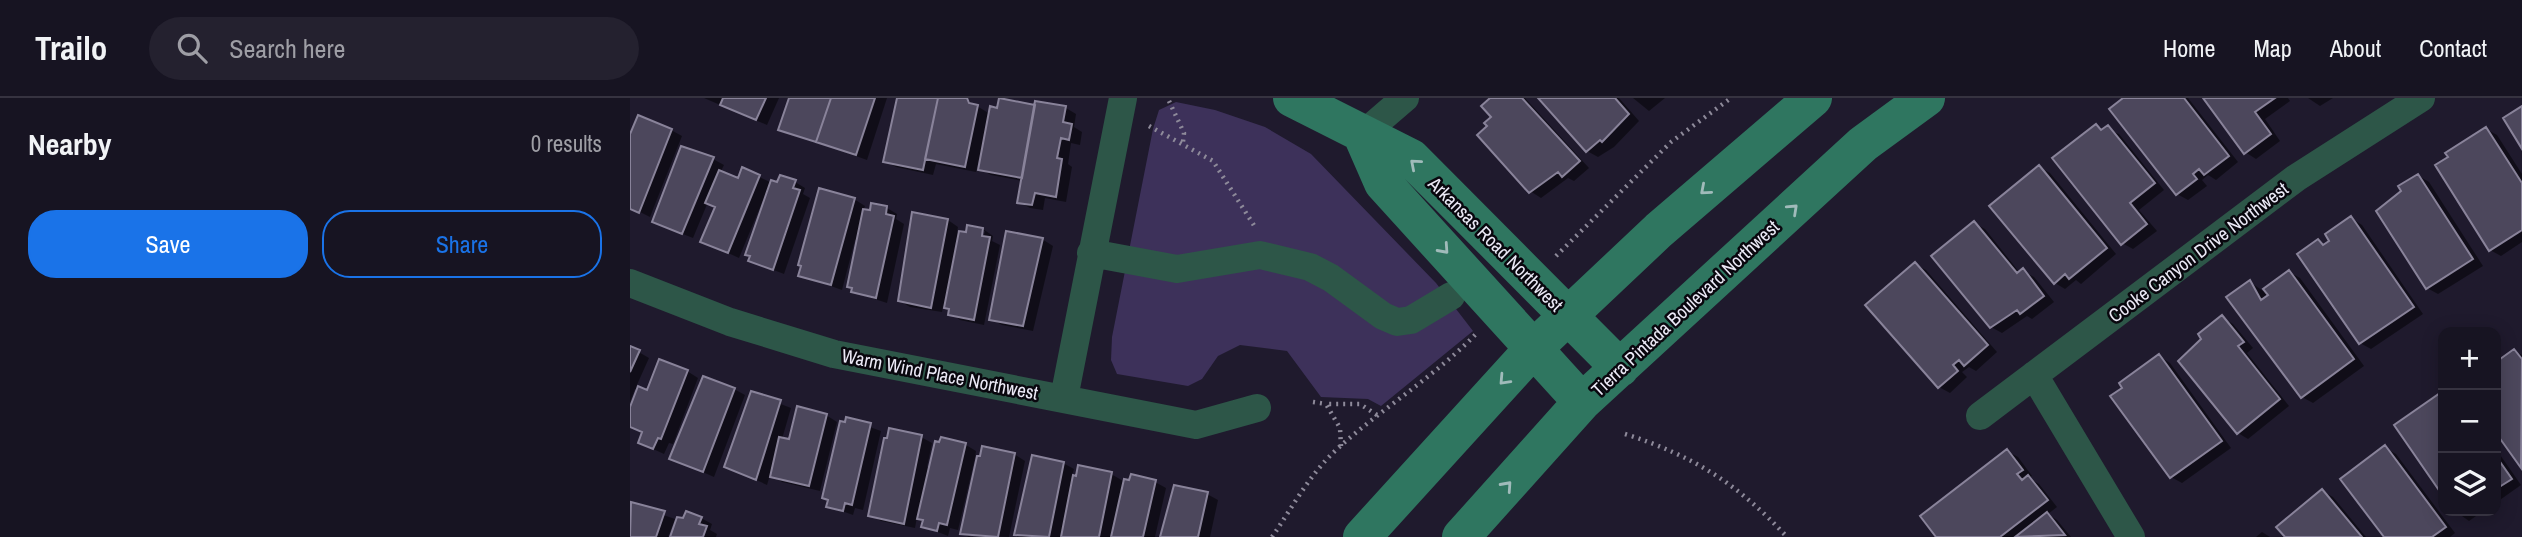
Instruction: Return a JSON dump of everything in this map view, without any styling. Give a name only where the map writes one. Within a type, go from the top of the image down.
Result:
[{"type":"main road","name":"Arkansas Road Northwest","points":[[1292,98],[1411,158],[1620,368]]},
{"type":"main road","points":[[1362,537],[1533,349],[1659,230],[1813,98]]},
{"type":"main road","name":"Tierra Pintada Boulevard Northwest","points":[[1461,537],[1582,402],[1863,144],[1926,98]]},
{"type":"main road","name":"Arkansas Road Northwest","points":[[1362,135],[1383,183],[1582,402]]},
{"type":"street","points":[[1064,398],[1123,98]]},
{"type":"street","points":[[1362,135],[1405,98]]},
{"type":"street","name":"Cooke Canyon Drive Northwest","points":[[1980,416],[2295,178],[2421,98]]},
{"type":"street","points":[[1091,253],[1177,269],[1260,255],[1310,267],[1397,322],[1412,320],[1451,296]]},
{"type":"street","name":"Warm Wind Place Northwest","points":[[630,283],[730,322],[834,354],[1196,425],[1257,408]]},
{"type":"street","points":[[2034,375],[2131,537]]},
{"type":"path","points":[[1552,259],[1671,142],[1731,98]]},
{"type":"path","points":[[1169,101],[1184,133],[1183,142]]},
{"type":"path","points":[[1149,126],[1213,160],[1254,225],[1260,255]]},
{"type":"path","points":[[1272,537],[1308,481],[1341,446],[1452,359],[1480,330]]},
{"type":"path","points":[[1314,402],[1360,404],[1380,417]]},
{"type":"path","points":[[1326,404],[1340,428],[1341,446]]},
{"type":"path","points":[[1625,433],[1674,449],[1722,477],[1787,537]]},
{"type":"shaded area","points":[[1176,102],[1215,110],[1265,127],[1311,154],[1436,283],[1473,331],[1381,406],[1368,399],[1321,397],[1287,351],[1240,345],[1218,356],[1202,379],[1188,386],[1117,374],[1111,360],[1112,337],[1153,129],[1159,110]]},
{"type":"building","points":[[723,98],[766,98],[756,120],[720,105]]},
{"type":"building","points":[[789,98],[831,98],[816,142],[778,130]]},
{"type":"building","points":[[831,98],[875,98],[856,155],[816,142]]},
{"type":"building","points":[[897,98],[938,98],[923,170],[883,162]]},
{"type":"building","points":[[938,98],[967,98],[969,103],[978,105],[965,167],[925,159]]},
{"type":"building","points":[[999,98],[1035,105],[1022,178],[978,170],[990,106],[997,108]]},
{"type":"building","points":[[1490,98],[1522,98],[1580,161],[1562,177],[1558,172],[1529,193],[1477,135],[1487,126],[1484,123],[1491,117],[1481,106]]},
{"type":"building","points":[[1538,98],[1615,98],[1629,114],[1602,142],[1600,140],[1586,152]]},
{"type":"building","points":[[2123,98],[2184,98],[2229,156],[2204,175],[2199,169],[2193,174],[2197,179],[2176,195],[2109,109]]},
{"type":"building","points":[[2203,98],[2275,98],[2255,112],[2271,134],[2244,154]]},
{"type":"building","points":[[1035,101],[1066,106],[1063,122],[1072,124],[1069,140],[1061,138],[1057,158],[1062,159],[1056,197],[1035,193],[1032,205],[1017,203]]},
{"type":"building","points":[[2522,106],[2522,149],[2503,118]]},
{"type":"building","points":[[638,115],[672,129],[639,213],[630,209],[630,134]]},
{"type":"building","points":[[2096,124],[2101,130],[2108,125],[2155,183],[2130,203],[2147,224],[2121,245],[2052,158]]},
{"type":"building","points":[[2486,127],[2522,183],[2522,230],[2489,251],[2435,165],[2448,157],[2445,153]]},
{"type":"building","points":[[681,146],[714,157],[682,234],[652,222]]},
{"type":"building","points":[[2039,165],[2107,248],[2069,279],[2065,274],[2054,284],[1989,206]]},
{"type":"building","points":[[742,167],[760,175],[728,253],[700,242],[715,207],[705,203],[719,170],[738,178]]},
{"type":"building","points":[[2418,174],[2473,259],[2426,289],[2376,211],[2401,191],[2398,186]]},
{"type":"building","points":[[780,175],[796,180],[793,188],[800,190],[773,270],[748,261],[750,256],[745,255],[771,180],[777,182]]},
{"type":"building","points":[[819,188],[855,198],[831,285],[798,276],[801,266],[798,265]]},
{"type":"building","points":[[871,203],[887,206],[886,214],[894,216],[876,298],[851,292],[852,288],[847,287],[863,209],[870,210]]},
{"type":"building","points":[[912,212],[948,219],[931,308],[898,301]]},
{"type":"building","points":[[2351,216],[2414,307],[2359,344],[2297,254],[2318,239],[2323,245],[2329,241],[2325,234]]},
{"type":"building","points":[[1974,221],[2017,273],[2023,268],[2044,296],[2020,314],[2017,310],[1990,328],[1931,256]]},
{"type":"building","points":[[967,225],[983,228],[982,236],[990,237],[974,320],[948,315],[949,309],[944,308],[959,231],[966,232]]},
{"type":"building","points":[[1006,231],[1043,238],[1023,326],[989,320]]},
{"type":"building","points":[[1915,262],[1988,345],[1964,366],[1959,360],[1953,365],[1958,371],[1938,388],[1865,305]]},
{"type":"building","points":[[2289,270],[2354,359],[2301,398],[2226,297],[2250,280],[2261,300],[2268,295],[2263,289]]},
{"type":"building","points":[[2222,315],[2244,342],[2238,346],[2280,399],[2237,434],[2178,361],[2201,339],[2198,334]]},
{"type":"building","points":[[630,346],[640,350],[630,372]]},
{"type":"building","points":[[2514,349],[2522,359],[2521,468],[2501,440],[2501,358]]},
{"type":"building","points":[[2159,354],[2222,441],[2170,478],[2110,396],[2122,388],[2119,383]]},
{"type":"building","points":[[659,359],[688,370],[661,439],[658,438],[653,449],[638,443],[642,432],[630,427],[630,407],[638,386],[647,390]]},
{"type":"building","points":[[703,376],[735,388],[703,472],[669,459]]},
{"type":"building","points":[[751,391],[781,400],[756,480],[724,467]]},
{"type":"building","points":[[2438,394],[2438,489],[2394,425]]},
{"type":"building","points":[[797,406],[827,414],[809,486],[770,477],[779,437],[789,439]]},
{"type":"building","points":[[846,417],[871,423],[852,505],[845,503],[843,511],[826,507],[828,500],[822,498],[840,421],[845,422]]},
{"type":"building","points":[[889,428],[922,435],[904,524],[868,516],[884,438],[887,438]]},
{"type":"building","points":[[941,437],[966,443],[947,525],[939,523],[937,531],[921,527],[923,520],[917,519],[935,441],[939,442]]},
{"type":"building","points":[[2385,445],[2446,527],[2432,537],[2384,537],[2340,479]]},
{"type":"building","points":[[982,446],[1015,453],[998,537],[960,534],[977,456],[980,456]]},
{"type":"building","points":[[2007,449],[2023,470],[2017,474],[2022,480],[2028,475],[2048,500],[2000,537],[1936,537],[1920,516]]},
{"type":"building","points":[[1032,455],[1064,462],[1049,537],[1014,535]]},
{"type":"building","points":[[2501,463],[2512,479],[2501,486]]},
{"type":"building","points":[[1078,465],[1112,472],[1099,537],[1061,537],[1073,475],[1076,476]]},
{"type":"building","points":[[1131,474],[1156,480],[1143,537],[1111,537],[1124,479],[1129,480]]},
{"type":"building","points":[[1174,485],[1208,492],[1198,537],[1160,537]]},
{"type":"building","points":[[2322,489],[2362,537],[2285,537],[2276,527]]},
{"type":"building","points":[[631,502],[665,511],[656,537],[630,537]]},
{"type":"building","points":[[686,511],[702,517],[699,524],[707,526],[703,537],[670,537],[677,517],[683,518]]},
{"type":"building","points":[[2047,512],[2065,535],[2015,537]]}]
